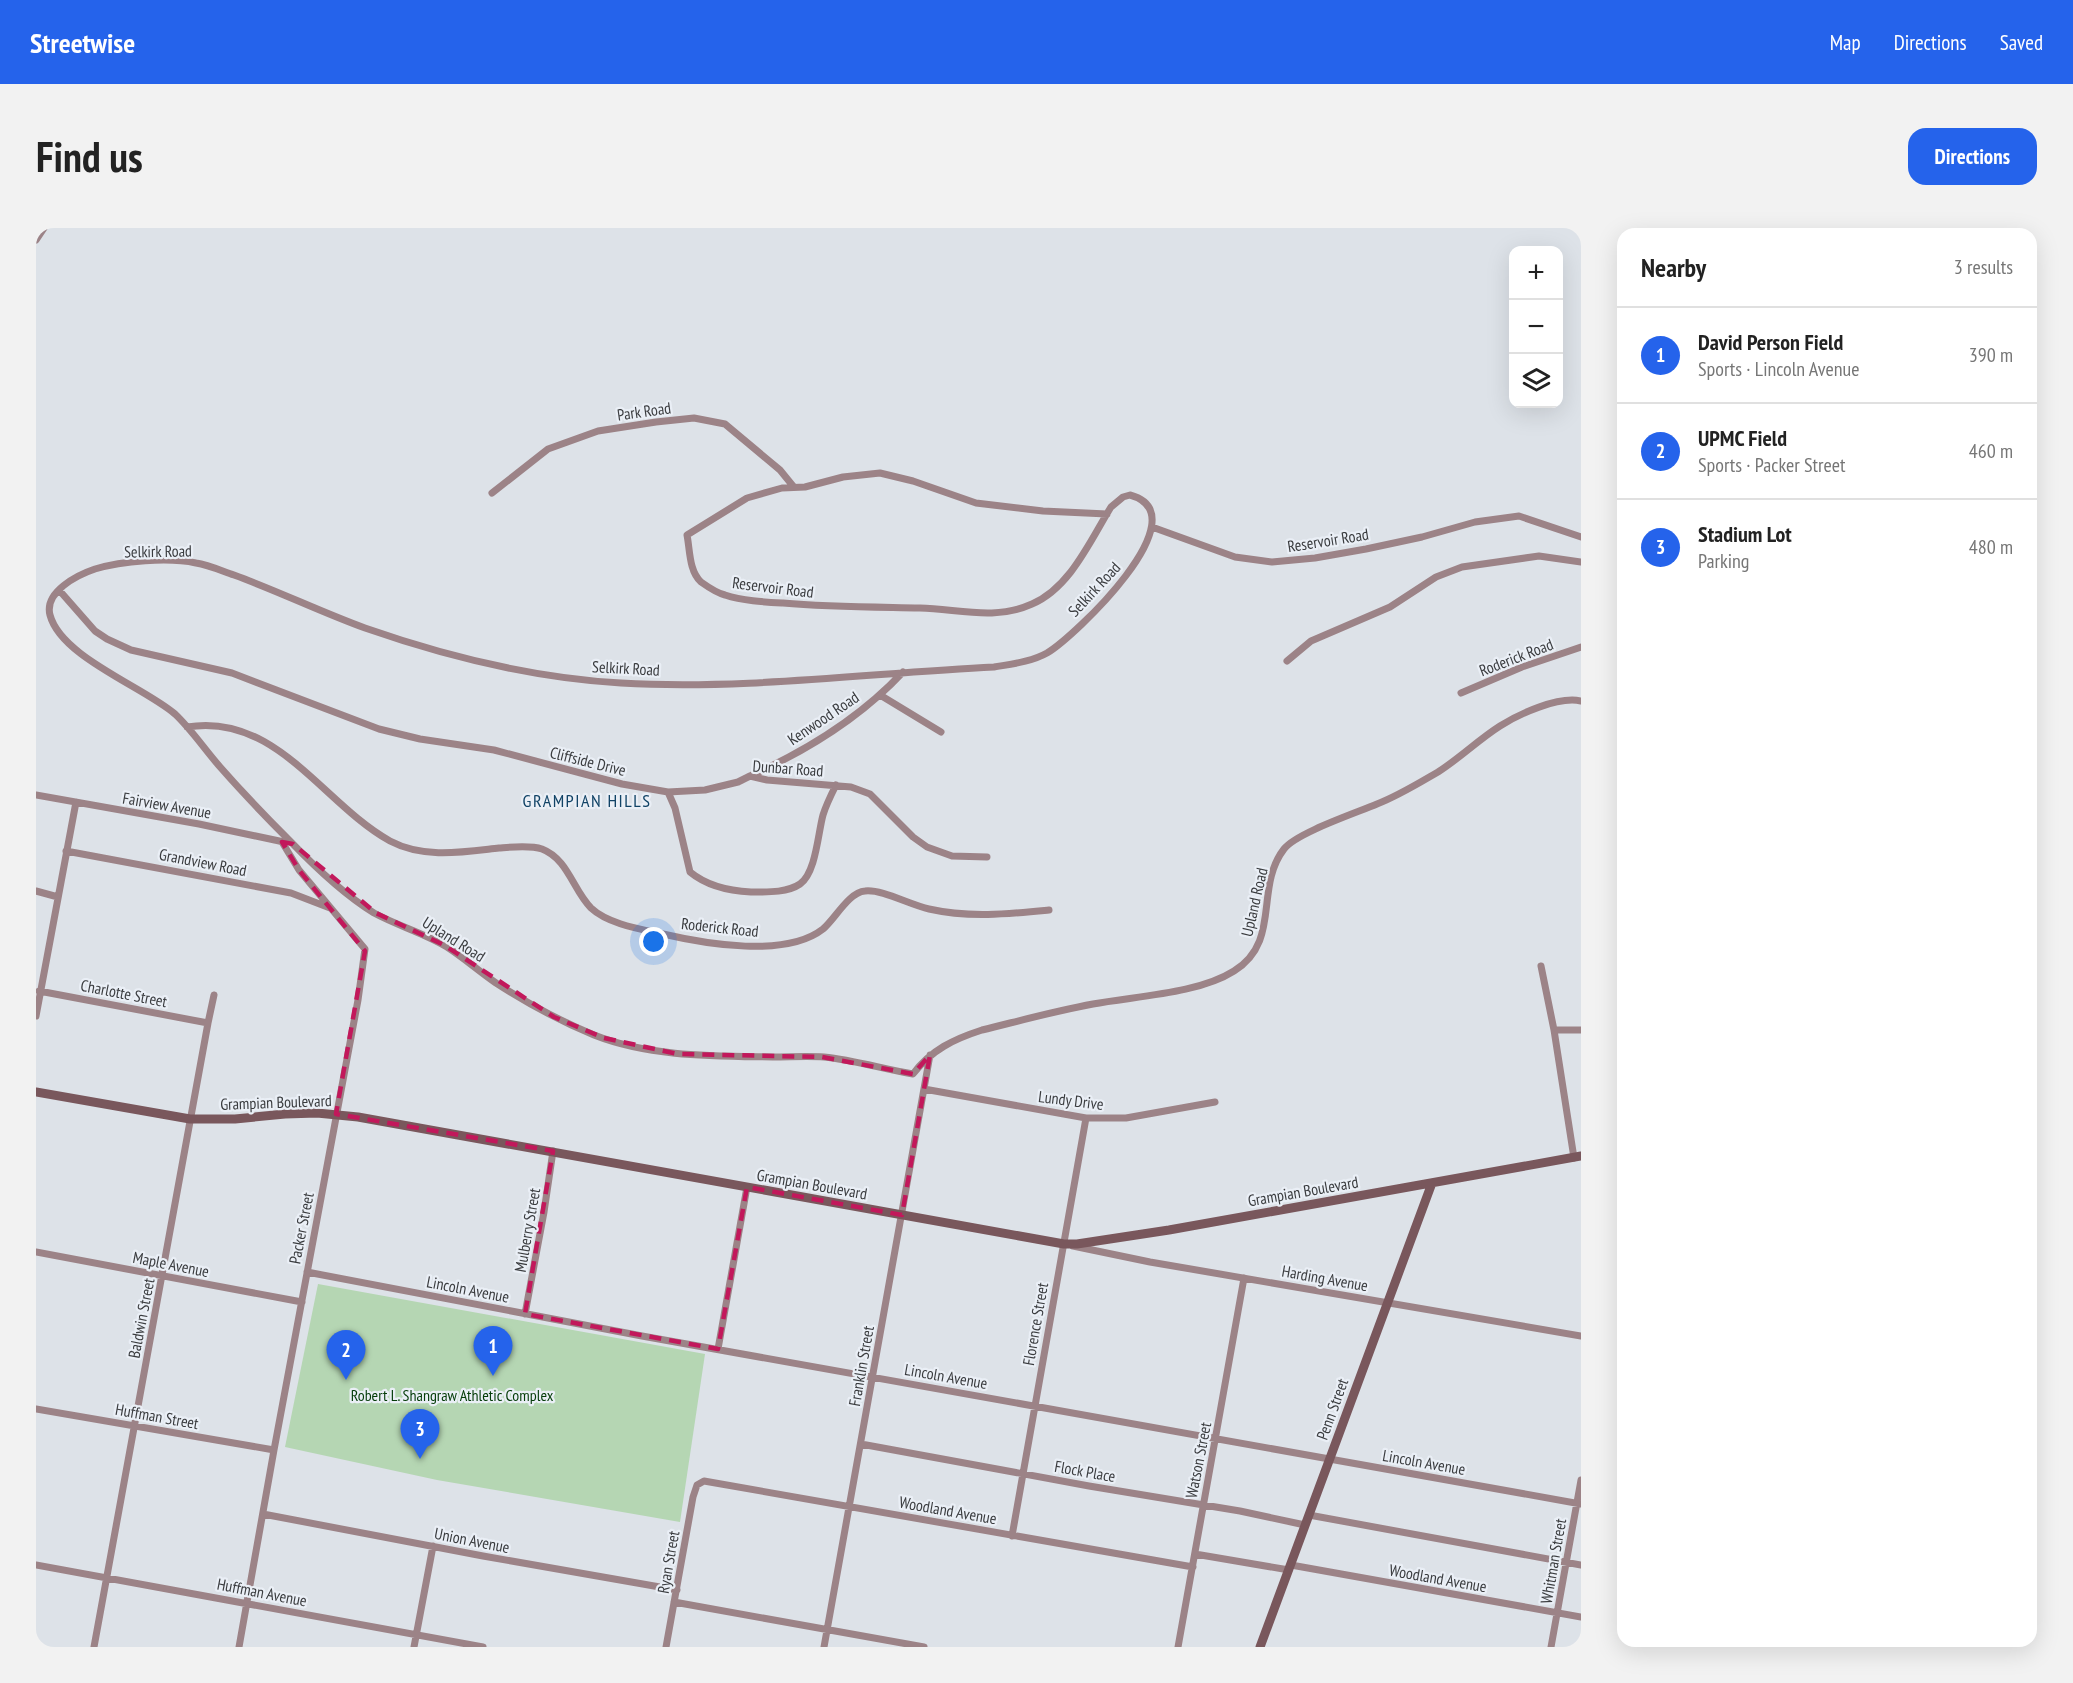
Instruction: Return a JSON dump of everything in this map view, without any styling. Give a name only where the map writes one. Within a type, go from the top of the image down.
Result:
[{"type":"street","points":[[36,240],[44,228]]},
{"type":"street","name":"Park Road","points":[[492,493],[548,449],[598,431],[694,418],[725,424],[780,470],[793,486]]},
{"type":"street","name":"Reservoir Road","points":[[1107,514],[1043,511],[976,503],[913,481],[880,473],[843,477],[805,487],[793,486],[747,498],[687,535],[693,571],[699,580],[725,595],[769,602],[829,607],[922,608],[971,614],[1007,613],[1034,604],[1053,591],[1079,559],[1107,514],[1123,496],[1130,495],[1142,500],[1150,510],[1152,527],[1235,557],[1272,562],[1315,558],[1366,549],[1422,537],[1475,522],[1519,516],[1581,537]]},
{"type":"street","name":"Selkirk Road","points":[[59,590],[95,569],[142,562],[186,561],[211,567],[359,626],[477,662],[554,676],[618,683],[710,684],[797,681],[993,667],[1023,662],[1045,654],[1100,605],[1126,575],[1143,553],[1152,527]]},
{"type":"street","points":[[1287,661],[1311,641],[1390,607],[1436,578],[1462,567],[1539,556],[1581,562]]},
{"type":"street","name":"Upland Road","points":[[59,590],[50,601],[50,613],[63,636],[88,659],[164,706],[188,727],[241,791],[334,883],[376,914],[444,945],[494,982],[554,1017],[604,1038],[643,1048],[678,1053],[822,1057],[913,1074],[930,1055],[951,1041],[981,1030],[1083,1006],[1190,987],[1232,973],[1250,959],[1258,945],[1265,922],[1273,871],[1286,846],[1311,832],[1380,803],[1438,772],[1509,721],[1557,702],[1581,700]]},
{"type":"street","name":"Cliffside Drive","points":[[59,590],[95,631],[131,650],[232,673],[379,729],[420,739],[494,750],[622,784],[668,792]]},
{"type":"street","name":"Roderick Road","points":[[1461,693],[1522,667],[1581,647]]},
{"type":"street","name":"Kenwood Road","points":[[750,776],[812,744],[880,695],[903,672]]},
{"type":"street","points":[[880,695],[941,732]]},
{"type":"street","name":"Roderick Road","points":[[188,727],[205,724],[218,725],[239,730],[260,739],[311,775],[371,829],[398,845],[435,853],[512,847],[542,849],[557,858],[581,895],[597,912],[626,924],[697,941],[736,945],[769,945],[801,941],[822,929],[850,898],[866,890],[925,909],[959,914],[988,916],[1049,910]]},
{"type":"street","name":"Dunbar Road","points":[[668,792],[705,790],[738,782],[750,776],[767,780],[836,785]]},
{"type":"street","points":[[668,792],[675,808],[690,872],[701,880],[728,890],[776,891],[791,889],[800,884],[809,874],[823,814],[836,785],[851,787],[870,794],[927,847],[952,856],[987,857]]},
{"type":"street","name":"Fairview Avenue","points":[[36,795],[199,824],[293,844]]},
{"type":"street","points":[[36,1016],[38,991],[76,802]]},
{"type":"street","name":"Packer Street","points":[[239,1647],[358,1000],[365,949],[299,870],[282,842]]},
{"type":"street","name":"Grandview Road","points":[[66,851],[291,893],[332,909]]},
{"type":"street","points":[[36,891],[58,897]]},
{"type":"street","points":[[1541,966],[1578,1157]]},
{"type":"street","name":"Charlotte Street","points":[[38,991],[208,1023]]},
{"type":"street","name":"Baldwin Street","points":[[94,1647],[214,995]]},
{"type":"street","points":[[1554,1030],[1581,1030]]},
{"type":"street","points":[[924,1089],[930,1055]]},
{"type":"street","name":"Lundy Drive","points":[[924,1089],[1086,1118],[1126,1118],[1215,1102]]},
{"type":"street","name":"Franklin Street","points":[[824,1647],[924,1089]]},
{"type":"street","name":"Grampian Boulevard","points":[[36,1092],[190,1119],[235,1119],[285,1113],[336,1114],[1064,1244],[1159,1232],[1578,1157]]},
{"type":"street","name":"Florence Street","points":[[1012,1536],[1086,1118]]},
{"type":"street","name":"Mulberry Street","points":[[525,1314],[553,1151]]},
{"type":"street","name":"Penn Street","points":[[1260,1647],[1432,1183]]},
{"type":"street","points":[[718,1349],[747,1187]]},
{"type":"street","name":"Harding Avenue","points":[[1064,1244],[1124,1257],[1581,1336]]},
{"type":"street","name":"Maple Avenue","points":[[36,1252],[302,1302]]},
{"type":"street","name":"Lincoln Avenue","points":[[307,1272],[525,1314],[1579,1504]]},
{"type":"street","name":"Watson Street","points":[[1178,1647],[1244,1278]]},
{"type":"street","name":"Huffman Street","points":[[36,1409],[274,1450]]},
{"type":"street","name":"Flock Place","points":[[861,1444],[1305,1525]]},
{"type":"street","name":"Whitman Street","points":[[1551,1647],[1579,1504],[1581,1480]]},
{"type":"street","name":"Woodland Avenue","points":[[699,1483],[712,1482],[1193,1567]]},
{"type":"street","name":"Ryan Street","points":[[666,1647],[693,1497],[699,1483]]},
{"type":"street","name":"Union Avenue","points":[[263,1514],[677,1590]]},
{"type":"street","points":[[1309,1515],[1581,1565]]},
{"type":"street","points":[[414,1647],[433,1546]]},
{"type":"street","name":"Woodland Avenue","points":[[1195,1554],[1290,1567],[1581,1617]]},
{"type":"street","name":"Huffman Avenue","points":[[36,1565],[483,1647]]},
{"type":"street","points":[[674,1602],[924,1647]]},
{"type":"highlighted area","points":[[282,842],[293,844],[376,913],[444,945],[554,1017],[604,1038],[678,1054],[822,1057],[913,1074],[930,1055],[902,1215],[747,1187],[718,1349],[525,1314],[553,1151],[336,1114],[365,951],[299,870]]},
{"type":"green space","name":"Robert L. Shangraw Athletic Complex","points":[[318,1284],[705,1354],[680,1522],[437,1480],[285,1447]]},
{"type":"place","name":"David Person Field","points":[[493,1376]]},
{"type":"place","name":"UPMC Field","points":[[346,1380]]},
{"type":"place","name":"Stadium Lot","points":[[420,1459]]},
{"type":"district","name":"GRAMPIAN HILLS","points":[[587,800]]}]
